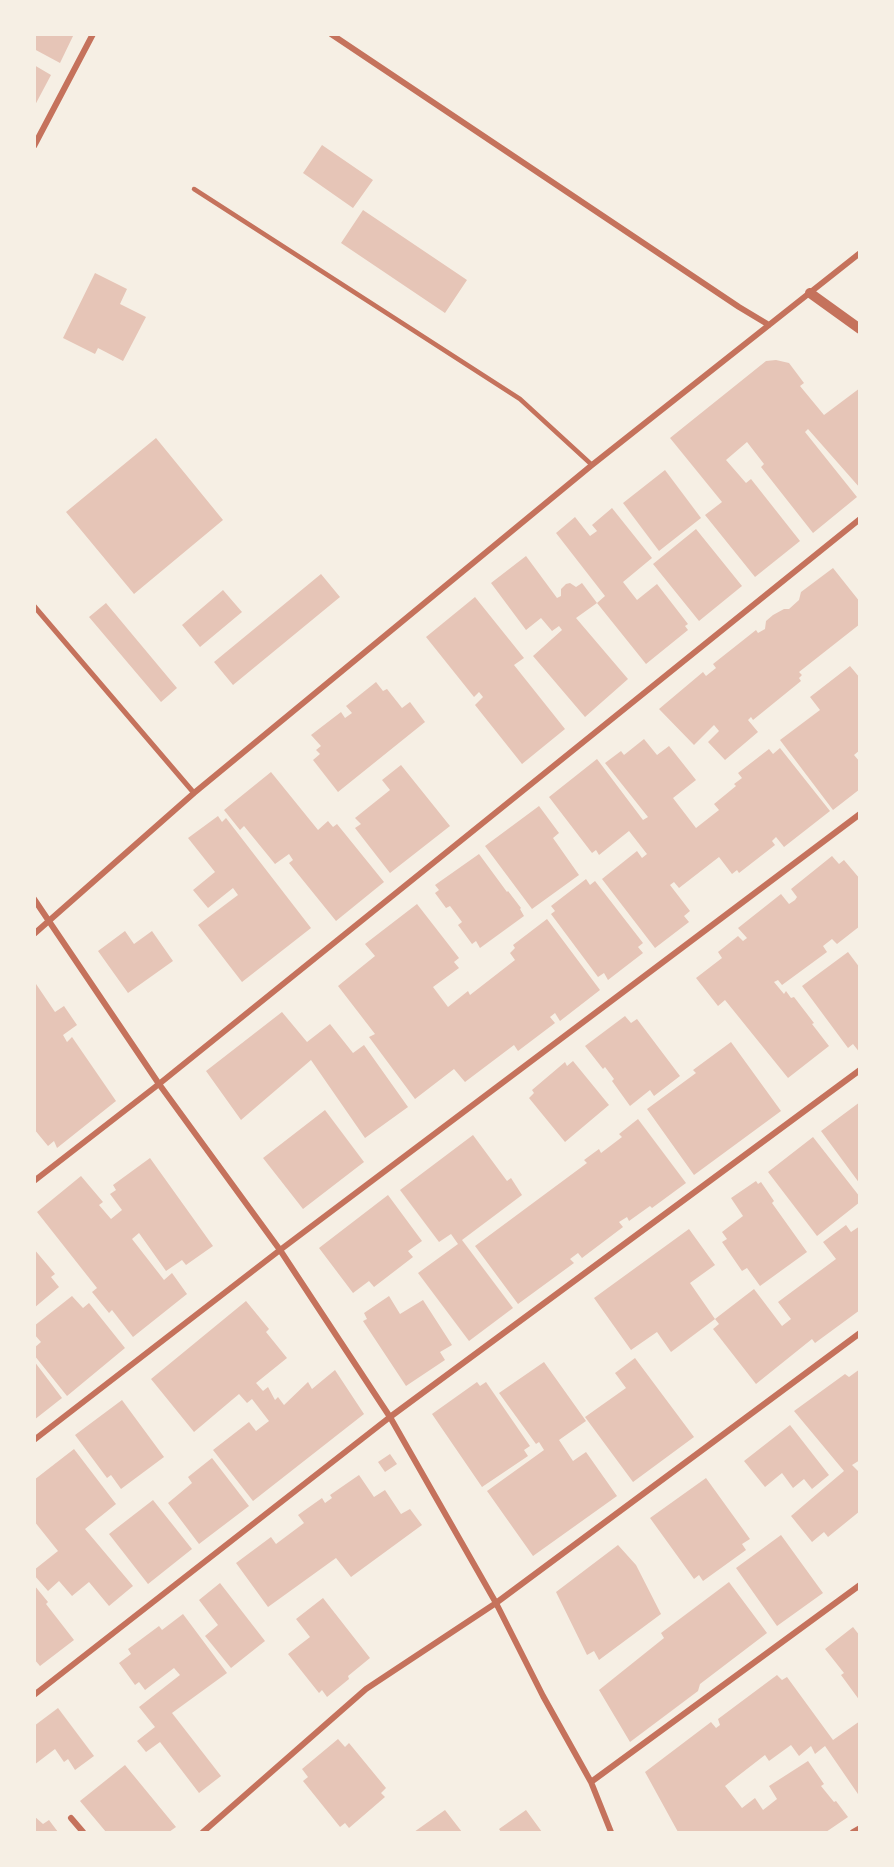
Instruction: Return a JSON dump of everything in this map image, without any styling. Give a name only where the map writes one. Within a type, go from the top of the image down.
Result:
[{"type":"street","points":[[34,146],[93,34]]},
{"type":"street","points":[[331,34],[729,300],[769,324]]},
{"type":"street","points":[[34,934],[194,793],[592,465],[860,253]]},
{"type":"street","points":[[810,293],[860,329]]},
{"type":"street","points":[[34,1180],[159,1084],[860,519]]},
{"type":"street","points":[[34,606],[194,793]]},
{"type":"street","points":[[34,1440],[280,1250],[860,814]]},
{"type":"street","points":[[34,899],[159,1084],[280,1250],[390,1417],[496,1603],[543,1696],[591,1782],[610,1833]]},
{"type":"street","points":[[34,1695],[390,1417],[860,1070]]},
{"type":"street","points":[[203,1833],[366,1689],[496,1603],[860,1333]]},
{"type":"street","points":[[591,1782],[860,1585]]},
{"type":"street","points":[[71,1818],[83,1833]]},
{"type":"street","points":[[853,1833],[860,1828]]},
{"type":"lane","points":[[195,189],[520,399],[592,465]]},
{"type":"building","points":[[34,34],[74,34],[60,63],[34,49]]},
{"type":"building","points":[[34,65],[51,75],[34,107]]},
{"type":"building","points":[[322,145],[373,180],[353,208],[303,173]]},
{"type":"building","points":[[363,210],[467,280],[445,313],[341,243]]},
{"type":"building","points":[[95,273],[127,289],[120,304],[146,317],[123,361],[98,348],[95,354],[63,338]]},
{"type":"building","points":[[776,360],[789,363],[804,383],[800,386],[824,415],[860,388],[860,488],[808,429],[805,432],[857,497],[813,533],[761,467],[764,464],[747,442],[726,460],[746,483],[751,479],[800,541],[755,577],[705,515],[722,502],[670,438],[766,361]]},
{"type":"building","points":[[156,438],[223,520],[134,594],[66,512]]},
{"type":"building","points":[[665,470],[701,518],[659,551],[623,503]]},
{"type":"building","points":[[612,508],[652,558],[623,582],[637,600],[657,584],[688,624],[685,626],[688,630],[646,664],[597,603],[605,596],[556,533],[575,517],[590,536],[597,531],[592,525]]},
{"type":"building","points":[[696,529],[742,586],[699,621],[653,564]]},
{"type":"building","points":[[526,556],[557,598],[561,596],[561,589],[566,584],[570,583],[576,587],[582,583],[597,603],[576,618],[628,679],[585,717],[533,656],[562,630],[559,626],[552,631],[541,618],[526,630],[491,583]]},
{"type":"building","points":[[833,568],[860,602],[860,624],[799,672],[802,675],[799,678],[801,681],[753,720],[751,717],[748,720],[758,732],[725,760],[708,742],[719,731],[714,725],[694,745],[659,709],[703,672],[706,676],[716,668],[713,664],[756,630],[758,633],[765,629],[766,621],[784,609],[789,609],[799,600],[801,592]]},
{"type":"building","points":[[321,574],[340,597],[233,685],[214,662]]},
{"type":"building","points":[[223,590],[242,612],[200,647],[182,625]]},
{"type":"building","points":[[475,597],[524,658],[514,665],[565,729],[522,764],[475,705],[483,697],[479,692],[474,697],[426,637]]},
{"type":"building","points":[[106,603],[177,688],[161,702],[89,617]]},
{"type":"building","points":[[850,666],[860,678],[860,750],[854,755],[860,762],[860,789],[833,810],[780,740],[820,710],[810,697]]},
{"type":"building","points":[[376,682],[383,691],[387,689],[402,708],[410,702],[425,722],[338,792],[313,760],[320,754],[316,750],[321,746],[311,735],[341,712],[345,718],[352,713],[346,706]]},
{"type":"building","points":[[644,739],[657,755],[669,746],[696,780],[673,798],[696,828],[719,810],[714,804],[736,786],[734,784],[742,778],[738,773],[769,749],[773,754],[780,748],[830,811],[784,847],[776,837],[772,841],[775,845],[739,873],[737,870],[732,874],[719,857],[679,888],[674,882],[670,885],[690,911],[684,916],[689,922],[655,948],[602,879],[637,851],[642,858],[647,854],[629,831],[599,855],[596,850],[592,853],[549,797],[597,759],[643,820],[648,817],[605,763],[621,751],[624,755]]},
{"type":"building","points":[[401,765],[450,826],[390,873],[355,828],[361,824],[355,818],[390,790],[382,780]]},
{"type":"building","points":[[271,772],[318,830],[328,821],[333,827],[337,824],[384,882],[336,921],[289,863],[293,860],[289,854],[275,864],[244,826],[240,830],[224,810]]},
{"type":"building","points":[[539,806],[559,833],[553,838],[579,875],[532,909],[485,846]]},
{"type":"building","points":[[218,816],[222,822],[226,818],[311,928],[242,982],[198,925],[238,895],[233,888],[208,908],[193,890],[215,872],[188,838]]},
{"type":"building","points":[[479,854],[521,908],[524,916],[480,948],[476,941],[472,944],[458,925],[462,922],[450,906],[446,908],[435,893],[439,890],[435,885]]},
{"type":"building","points":[[832,856],[839,864],[844,860],[860,879],[860,926],[837,944],[832,939],[823,946],[827,952],[782,985],[778,980],[774,982],[784,994],[786,991],[791,998],[794,997],[829,1046],[788,1078],[725,1000],[718,1006],[696,978],[722,958],[718,952],[738,936],[743,941],[747,938],[738,928],[781,894],[789,904],[795,900],[797,897],[791,889]]},
{"type":"building","points":[[586,879],[590,885],[595,881],[643,943],[638,947],[643,953],[608,980],[604,973],[598,977],[551,914],[555,911],[551,906]]},
{"type":"building","points":[[417,904],[459,958],[454,962],[459,968],[433,987],[448,1007],[468,991],[470,995],[515,960],[510,953],[515,948],[513,945],[547,919],[600,990],[560,1021],[555,1013],[550,1017],[555,1023],[518,1051],[514,1045],[465,1082],[454,1069],[415,1099],[369,1037],[375,1034],[338,986],[375,956],[365,944]]},
{"type":"building","points":[[125,931],[134,944],[152,931],[173,961],[128,993],[98,951]]},
{"type":"building","points":[[848,952],[860,968],[860,1053],[853,1044],[848,1048],[802,986]]},
{"type":"building","points":[[34,981],[55,1012],[64,1006],[77,1025],[63,1035],[67,1042],[72,1037],[116,1101],[57,1148],[54,1141],[48,1146],[34,1129]]},
{"type":"building","points":[[282,1012],[307,1042],[330,1024],[353,1053],[364,1045],[408,1107],[365,1138],[311,1060],[241,1120],[206,1071]]},
{"type":"building","points":[[625,1016],[631,1023],[637,1019],[680,1076],[654,1096],[650,1090],[630,1106],[605,1067],[603,1069],[585,1046]]},
{"type":"building","points":[[731,1042],[781,1111],[694,1175],[647,1109],[696,1073],[693,1070]]},
{"type":"building","points":[[573,1061],[609,1105],[565,1142],[529,1098],[534,1093],[532,1090],[565,1062],[567,1066]]},
{"type":"building","points":[[860,1102],[860,1184],[821,1131]]},
{"type":"building","points":[[325,1110],[364,1162],[303,1209],[263,1158]]},
{"type":"building","points":[[638,1119],[686,1183],[652,1208],[650,1206],[629,1221],[627,1217],[619,1222],[623,1227],[582,1258],[578,1253],[570,1259],[574,1263],[518,1304],[475,1246],[587,1163],[584,1160],[599,1149],[601,1153],[622,1137],[619,1134]]},
{"type":"building","points":[[473,1135],[507,1181],[511,1178],[522,1195],[462,1240],[513,1308],[469,1341],[418,1273],[458,1244],[451,1234],[439,1242],[400,1190]]},
{"type":"building","points":[[813,1137],[860,1197],[860,1202],[817,1236],[768,1172]]},
{"type":"building","points":[[150,1158],[213,1246],[186,1265],[182,1260],[166,1271],[139,1233],[132,1239],[164,1280],[172,1273],[187,1294],[133,1337],[112,1310],[109,1313],[92,1292],[97,1288],[37,1212],[81,1176],[103,1202],[99,1205],[111,1219],[122,1210],[110,1194],[116,1190],[113,1185]]},
{"type":"building","points":[[756,1181],[758,1184],[761,1182],[774,1201],[772,1203],[807,1252],[760,1286],[747,1268],[742,1271],[722,1242],[727,1239],[722,1232],[743,1216],[731,1198]]},
{"type":"building","points":[[388,1195],[422,1241],[408,1251],[413,1257],[374,1287],[369,1281],[353,1293],[319,1248]]},
{"type":"building","points":[[846,1225],[851,1232],[860,1226],[860,1310],[815,1343],[812,1339],[756,1384],[713,1329],[719,1324],[715,1319],[754,1289],[782,1326],[791,1319],[778,1302],[836,1259],[823,1242]]},
{"type":"building","points":[[689,1229],[715,1265],[690,1283],[715,1319],[671,1352],[657,1332],[631,1350],[594,1298]]},
{"type":"building","points":[[34,1249],[55,1274],[51,1277],[59,1287],[34,1308]]},
{"type":"building","points":[[72,1296],[83,1308],[89,1303],[125,1348],[67,1396],[34,1355],[34,1348],[41,1342],[34,1334],[34,1326]]},
{"type":"building","points":[[389,1296],[400,1314],[423,1300],[452,1345],[440,1352],[445,1360],[406,1386],[363,1321],[367,1319],[364,1313]]},
{"type":"building","points":[[246,1301],[269,1329],[266,1332],[287,1358],[256,1383],[263,1391],[268,1387],[275,1400],[278,1397],[284,1405],[308,1382],[312,1389],[335,1370],[364,1414],[253,1501],[213,1450],[249,1422],[256,1431],[269,1421],[252,1399],[247,1403],[239,1394],[194,1432],[151,1379]]},
{"type":"building","points":[[635,1358],[694,1437],[633,1482],[585,1417],[626,1388],[615,1373]]},
{"type":"building","points":[[34,1361],[62,1398],[34,1420]]},
{"type":"building","points":[[544,1362],[586,1421],[559,1440],[573,1461],[586,1452],[617,1496],[533,1556],[487,1491],[544,1450],[539,1442],[536,1444],[499,1393]]},
{"type":"building","points":[[860,1369],[860,1460],[852,1465],[860,1473],[860,1511],[828,1537],[824,1532],[812,1542],[791,1516],[844,1471],[794,1411],[845,1374],[849,1377]]},
{"type":"building","points":[[477,1382],[480,1386],[486,1382],[530,1446],[524,1450],[528,1456],[482,1487],[432,1414]]},
{"type":"building","points":[[122,1400],[164,1457],[121,1489],[111,1475],[107,1478],[75,1435]]},
{"type":"building","points":[[790,1425],[829,1475],[812,1489],[804,1479],[793,1488],[782,1473],[765,1487],[744,1461]]},
{"type":"building","points":[[74,1449],[116,1504],[85,1529],[133,1586],[109,1606],[89,1582],[72,1596],[59,1581],[48,1591],[34,1575],[34,1570],[58,1551],[34,1521],[34,1480]]},
{"type":"building","points":[[390,1454],[397,1464],[385,1472],[378,1462]]},
{"type":"building","points":[[212,1458],[249,1506],[199,1544],[168,1503],[192,1483],[188,1477]]},
{"type":"building","points":[[359,1475],[374,1497],[385,1490],[401,1514],[410,1509],[422,1525],[351,1577],[336,1558],[268,1607],[236,1563],[271,1537],[276,1544],[304,1523],[298,1515],[322,1498],[325,1503],[332,1498],[330,1495]]},
{"type":"building","points":[[706,1478],[750,1539],[742,1544],[746,1550],[703,1581],[699,1575],[694,1579],[650,1518]]},
{"type":"building","points":[[153,1500],[192,1549],[148,1584],[109,1534]]},
{"type":"building","points":[[781,1535],[823,1593],[777,1626],[736,1568]]},
{"type":"building","points":[[618,1545],[636,1565],[661,1614],[599,1660],[594,1651],[587,1655],[556,1592]]},
{"type":"building","points":[[729,1582],[767,1633],[700,1684],[698,1691],[630,1742],[599,1690],[664,1638],[661,1633]]},
{"type":"building","points":[[220,1583],[265,1641],[231,1668],[205,1636],[218,1625],[199,1600]]},
{"type":"building","points":[[34,1585],[74,1640],[40,1666],[34,1659]]},
{"type":"building","points":[[323,1598],[370,1658],[327,1697],[322,1690],[319,1693],[288,1654],[310,1637],[296,1619]]},
{"type":"building","points":[[183,1614],[227,1673],[172,1713],[221,1776],[199,1793],[160,1742],[146,1752],[137,1741],[155,1727],[139,1707],[180,1675],[174,1668],[145,1690],[139,1682],[135,1685],[119,1663],[131,1654],[128,1649],[159,1626],[162,1630]]},
{"type":"building","points":[[853,1627],[860,1636],[860,1701],[841,1675],[844,1673],[825,1649]]},
{"type":"building","points":[[777,1675],[782,1680],[787,1677],[833,1740],[860,1721],[860,1797],[825,1746],[815,1754],[811,1746],[799,1756],[791,1745],[769,1761],[765,1755],[725,1786],[742,1808],[755,1798],[763,1810],[777,1799],[769,1786],[808,1761],[824,1784],[821,1786],[848,1817],[826,1832],[678,1832],[645,1772],[711,1722],[716,1728],[720,1725],[718,1719]]},
{"type":"building","points":[[58,1708],[94,1756],[75,1770],[68,1759],[64,1762],[55,1749],[34,1765],[34,1726]]},
{"type":"building","points":[[338,1739],[345,1747],[349,1743],[386,1788],[381,1793],[385,1797],[349,1828],[345,1823],[340,1827],[303,1781],[308,1777],[302,1769]]},
{"type":"building","points":[[125,1765],[176,1827],[169,1832],[106,1832],[80,1801]]},
{"type":"building","points":[[445,1810],[462,1832],[414,1832]]},
{"type":"building","points":[[526,1810],[542,1832],[501,1832],[499,1829]]},
{"type":"building","points":[[34,1816],[43,1824],[49,1820],[58,1832],[34,1832]]}]
